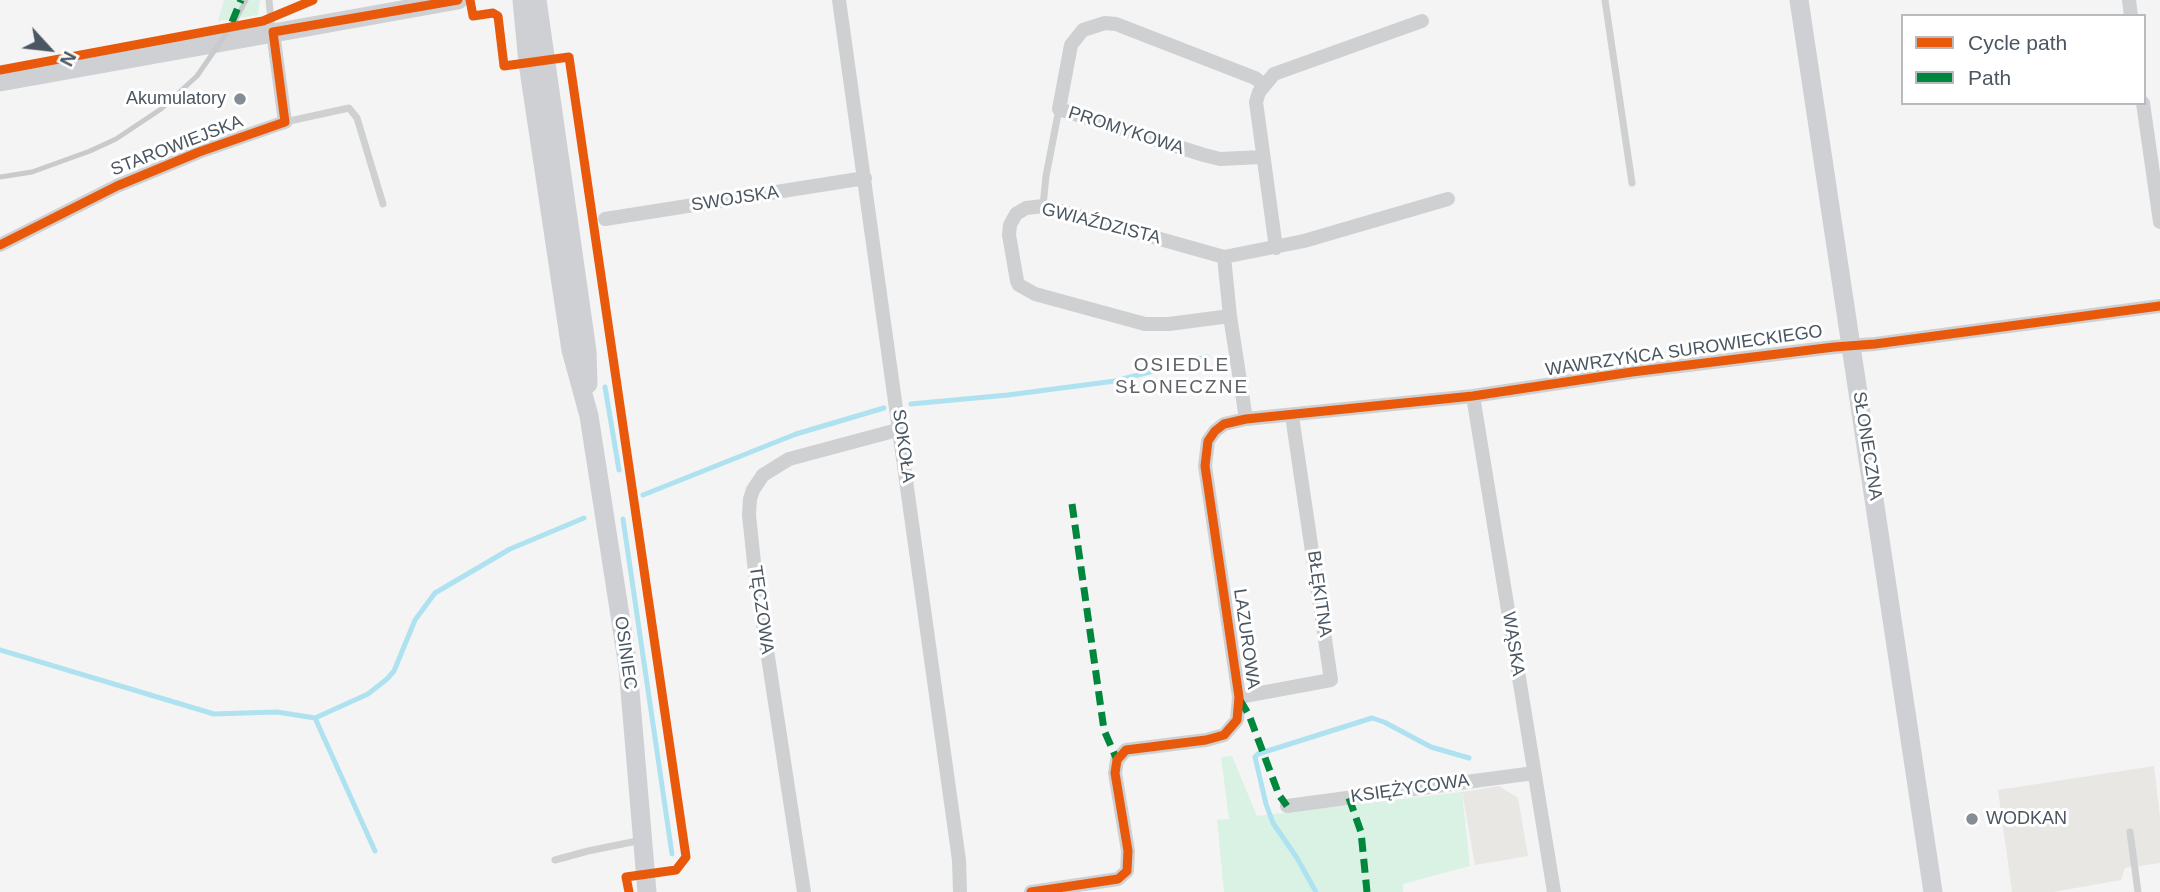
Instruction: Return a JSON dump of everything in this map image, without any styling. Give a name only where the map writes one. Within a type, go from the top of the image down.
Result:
[{"type":"street","points":[[0,82],[273,32],[405,4],[458,0]]},
{"type":"street","name":"OSINIEC","points":[[522,0],[528,63],[571,350],[589,416],[628,667],[647,892]]},
{"type":"street","name":"OSINIEC","points":[[537,0],[587,351],[589,416]]},
{"type":"street","name":"SOKOŁA","points":[[839,0],[960,860],[960,892]]},
{"type":"street","name":"SŁONECZNA","points":[[1799,0],[1933,892]]},
{"type":"street","points":[[1276,247],[1256,102],[1264,85],[1274,74],[1422,21]]},
{"type":"street","name":"PROMYKOWA","points":[[1262,157],[1220,159],[1059,109],[1071,45],[1083,30],[1105,23],[1116,24],[1255,78],[1264,85]]},
{"type":"street","points":[[273,32],[285,122]]},
{"type":"street","points":[[2143,105],[2160,222]]},
{"type":"street","name":"STAROWIEJSKA","points":[[0,245],[117,186],[199,152],[285,122]]},
{"type":"street","name":"SWOJSKA","points":[[605,219],[865,178]]},
{"type":"street","name":"GWIAŹDZISTA","points":[[1230,316],[1170,324],[1145,324],[1046,298],[1026,290],[1019,285],[1014,274],[1010,225],[1016,214],[1026,208],[1043,206],[1224,257],[1276,247],[1448,199]]},
{"type":"street","points":[[1224,257],[1246,419]]},
{"type":"street","name":"WAWRZYŃCA SUROWIECKIEGO","points":[[1215,431],[1224,424],[1246,419],[1473,396],[1632,372],[2160,306]]},
{"type":"street","name":"WĄSKA","points":[[1473,396],[1554,892]]},
{"type":"street","name":"BŁĘKITNA","points":[[1239,697],[1331,680],[1292,416]]},
{"type":"street","name":"TĘCZOWA","points":[[804,892],[755,572],[750,499],[763,475],[789,459],[901,429]]},
{"type":"street","name":"LAZUROWA","points":[[1031,892],[1124,876],[1129,864],[1115,773],[1116,760],[1126,750],[1206,740],[1224,735],[1237,720],[1239,697],[1205,466],[1208,441],[1215,431]]},
{"type":"street","name":"KSIĘŻYCOWA","points":[[1287,806],[1534,772]]},
{"type":"lane","points":[[268,0],[273,32]]},
{"type":"lane","points":[[1605,0],[1632,183]]},
{"type":"lane","points":[[285,122],[349,108],[357,118],[383,204]]},
{"type":"lane","points":[[1043,206],[1045,176],[1059,109]]},
{"type":"lane","points":[[2130,832],[2138,892]]},
{"type":"lane","points":[[555,860],[643,840]]},
{"type":"shaded area","points":[[2154,766],[2160,817],[2160,863],[2125,868],[2121,880],[2053,892],[2012,892],[1998,790]]},
{"type":"shaded area","points":[[1499,786],[1518,798],[1528,856],[1475,865],[1462,792]]},
{"type":"green space","points":[[224,0],[260,0],[258,15],[218,21]]},
{"type":"green space","points":[[1232,756],[1257,816],[1462,792],[1470,866],[1403,884],[1403,892],[1224,892],[1217,820],[1229,819],[1221,757]]},
{"type":"waterway","points":[[911,404],[1115,381],[1207,357]]},
{"type":"waterway","points":[[605,387],[619,470]]},
{"type":"waterway","points":[[643,495],[796,434],[884,408]]},
{"type":"waterway","points":[[315,718],[368,694],[387,679],[394,671],[415,620],[435,593],[510,549],[584,518]]},
{"type":"waterway","points":[[623,519],[672,854]]},
{"type":"waterway","points":[[0,650],[214,714],[277,712],[315,718],[375,851]]},
{"type":"waterway","points":[[1316,892],[1273,823],[1255,757],[1258,754],[1372,718],[1431,747],[1469,758]]},
{"type":"railway","points":[[0,177],[32,172],[90,151],[116,139],[161,109],[197,76],[235,21],[246,0]]},
{"type":"marked path","points":[[232,22],[241,0]]},
{"type":"marked path","points":[[1072,504],[1104,730],[1117,760]]},
{"type":"marked path","points":[[1240,700],[1249,715],[1279,795],[1287,806]]},
{"type":"marked path","points":[[1349,798],[1361,832],[1367,892]]},
{"type":"cycle path","points":[[0,70],[263,21],[313,0]]},
{"type":"cycle path","points":[[0,245],[117,186],[199,152],[285,122],[273,32],[458,0]]},
{"type":"cycle path","points":[[470,0],[473,16],[493,13],[498,16],[504,66],[569,57],[686,857],[676,870],[626,877],[629,892]]},
{"type":"cycle path","points":[[1031,892],[1118,879],[1127,871],[1128,851],[1115,773],[1117,760],[1126,750],[1206,740],[1224,735],[1237,720],[1239,697],[1205,466],[1208,441],[1224,424],[1246,419],[1473,396],[1632,372],[1875,344],[2160,306]]},
{"type":"place","name":"Akumulatory","points":[[240,99]]},
{"type":"place","name":"WODKAN","points":[[1972,819]]},
{"type":"district","name":"OSIEDLE SŁONECZNE","points":[[1182,377]]}]
